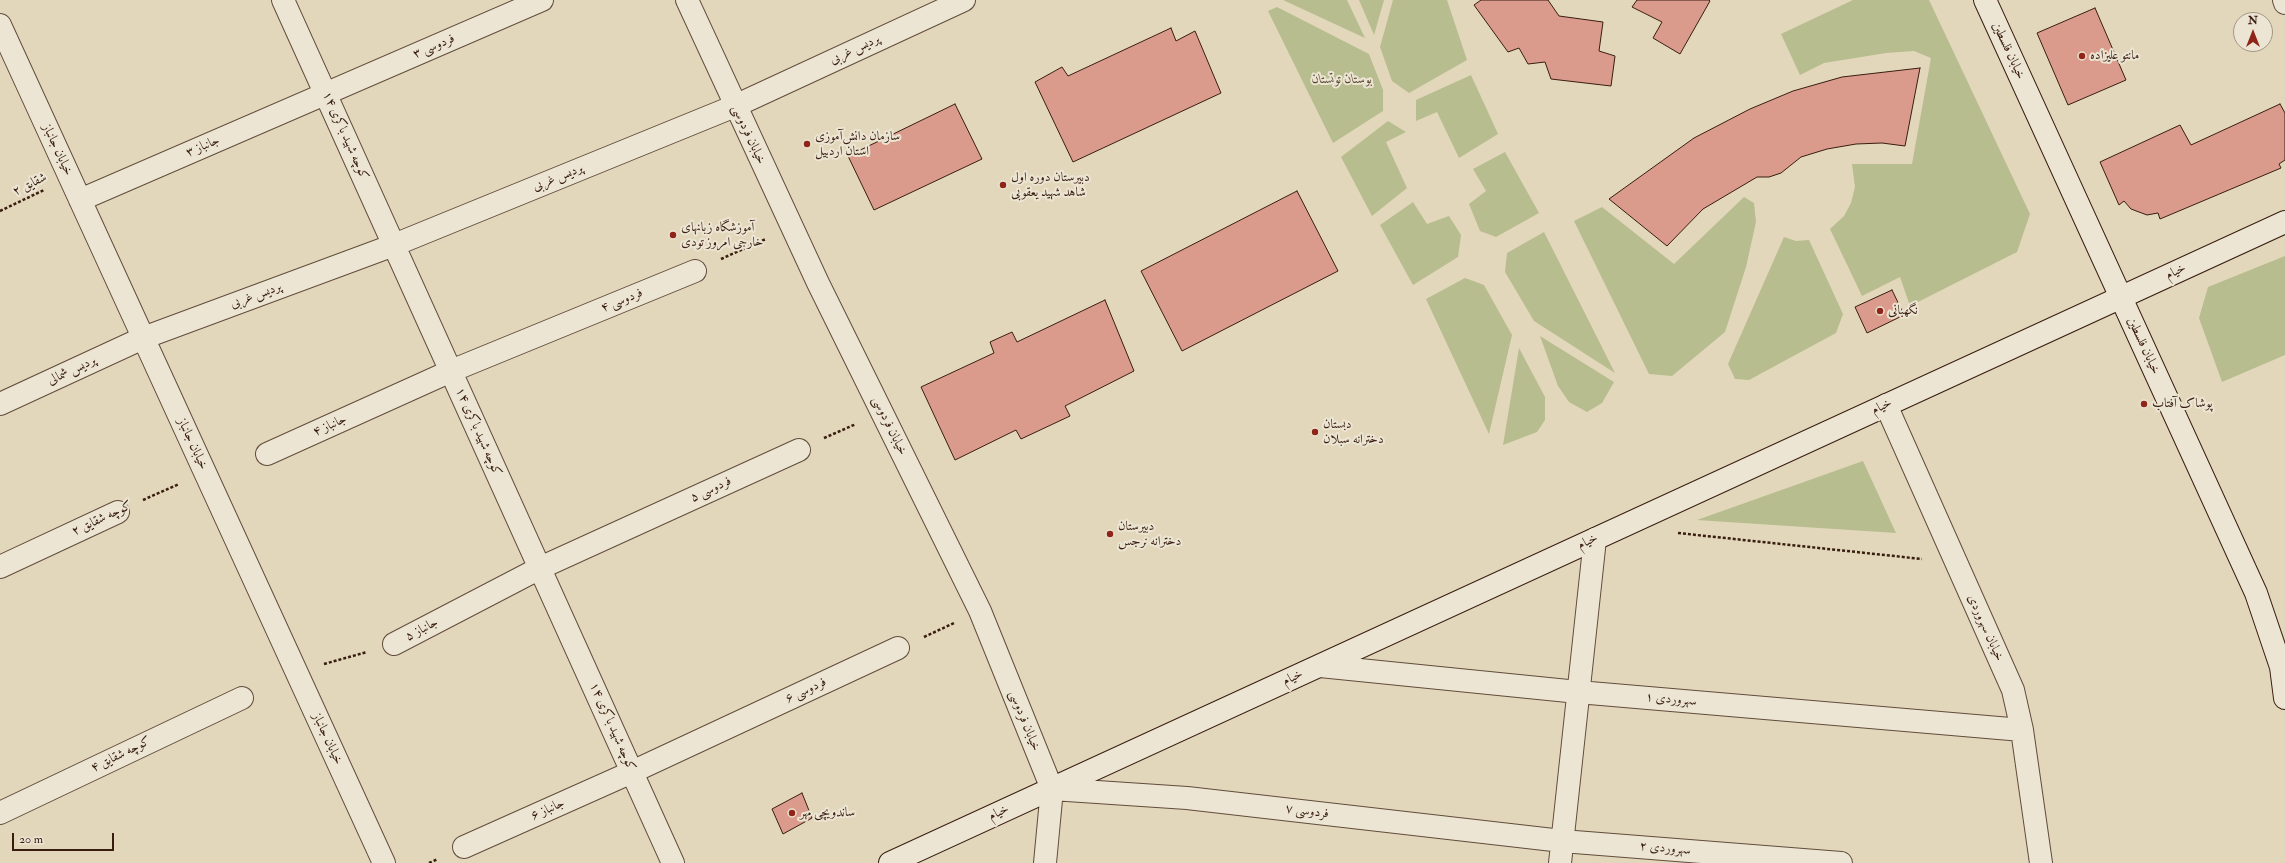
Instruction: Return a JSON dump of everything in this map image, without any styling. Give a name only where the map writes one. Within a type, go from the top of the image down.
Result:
[{"type":"street","name":"کوچه شهید باکری ۱۴","points":[[283,0],[673,863]]},
{"type":"street","name":"فردوسی ۳","points":[[326,94],[542,0]]},
{"type":"street","name":"خیابان فردوسی","points":[[687,0],[707,39],[735,106],[792,227],[980,611],[1052,789],[1045,863]]},
{"type":"street","name":"پردیس غربی","points":[[143,338],[394,245],[735,106],[964,0]]},
{"type":"street","name":"خیابان فلسطین","points":[[1985,0],[2256,593],[2281,667],[2285,698]]},
{"type":"street","name":"خیابان جانباز","points":[[0,26],[384,863]]},
{"type":"street","name":"جانباز ۳","points":[[80,200],[326,94]]},
{"type":"street","name":"خیام","points":[[890,863],[2285,222]]},
{"type":"street","name":"فردوسی ۴","points":[[451,371],[695,271]]},
{"type":"street","name":"پردیس شمالی","points":[[0,404],[143,338]]},
{"type":"street","name":"جانباز ۴","points":[[267,454],[451,371]]},
{"type":"street","name":"خیابان سهروردی","points":[[1886,405],[2013,690],[2022,730],[2041,863]]},
{"type":"street","name":"فردوسی ۵","points":[[540,568],[799,450]]},
{"type":"street","name":"کوچه شقایق ۲","points":[[0,567],[118,512]]},
{"type":"street","points":[[1560,863],[1595,539]]},
{"type":"street","name":"جانباز ۵","points":[[394,644],[540,568]]},
{"type":"street","name":"فردوسی ۶","points":[[632,772],[898,648]]},
{"type":"street","name":"سهروردی ۱","points":[[1320,666],[1578,692],[2022,730]]},
{"type":"street","name":"کوچه شقایق ۴","points":[[0,813],[242,698]]},
{"type":"street","name":"جانباز ۶","points":[[464,847],[632,772]]},
{"type":"street","name":"فردوسی ۷","points":[[1052,789],[1187,798],[1562,841]]},
{"type":"street","name":"سهروردی ۲","points":[[1562,841],[1840,863]]},
{"type":"path","name":"شقایق ۲","points":[[0,211],[70,177]]},
{"type":"path","points":[[695,271],[792,227]]},
{"type":"path","points":[[799,450],[882,412]]},
{"type":"path","name":"کوچه شقایق ۲","points":[[118,512],[205,472]]},
{"type":"path","points":[[1675,533],[1956,562]]},
{"type":"path","points":[[898,648],[980,611]]},
{"type":"path","name":"جانباز ۵","points":[[296,672],[394,644]]},
{"type":"green space","name":"بوستان توتستان","points":[[1283,0],[1347,0],[1365,38]]},
{"type":"green space","name":"بوستان توتستان","points":[[1359,0],[1384,0],[1374,35]]},
{"type":"green space","name":"بوستان توتستان","points":[[1393,0],[1447,0],[1467,60],[1409,93],[1392,81],[1380,47]]},
{"type":"green space","points":[[1853,0],[1929,0],[2030,214],[2017,252],[1910,306],[1900,277],[1862,296],[1830,229],[1844,216],[1851,203],[1855,187],[1852,164],[1912,164],[1931,58],[1914,51],[1886,53],[1824,63],[1800,75],[1781,34]]},
{"type":"green space","name":"بوستان توتستان","points":[[1277,7],[1369,54],[1383,90],[1383,111],[1333,143],[1268,11]]},
{"type":"green space","points":[[1471,75],[1498,134],[1459,158],[1437,112],[1416,121],[1416,100]]},
{"type":"green space","name":"بوستان توتستان","points":[[1388,121],[1406,132],[1386,142],[1407,188],[1372,216],[1341,157]]},
{"type":"green space","points":[[1505,152],[1539,213],[1496,237],[1480,231],[1469,204],[1486,191],[1473,169]]},
{"type":"green space","points":[[1744,197],[1754,203],[1756,222],[1746,267],[1725,332],[1672,376],[1649,374],[1574,221],[1602,207],[1674,264]]},
{"type":"green space","points":[[1413,202],[1427,224],[1449,216],[1461,235],[1458,257],[1413,285],[1380,225]]},
{"type":"green space","points":[[1544,232],[1615,373],[1534,321],[1505,272],[1507,253]]},
{"type":"green space","points":[[1784,237],[1796,241],[1809,240],[1843,314],[1836,333],[1749,380],[1735,379],[1728,364]]},
{"type":"green space","points":[[2285,256],[2285,355],[2222,382],[2199,318],[2208,287]]},
{"type":"green space","points":[[1465,278],[1484,285],[1512,335],[1489,434],[1426,299]]},
{"type":"green space","points":[[1540,336],[1614,382],[1602,403],[1587,412],[1569,402],[1558,386]]},
{"type":"green space","points":[[1519,348],[1545,397],[1545,420],[1537,432],[1503,445]]},
{"type":"green space","points":[[1863,461],[1896,533],[1697,520]]},
{"type":"building","points":[[1481,0],[1548,0],[1559,16],[1603,22],[1599,51],[1615,56],[1611,86],[1551,79],[1545,62],[1528,64],[1519,48],[1508,52],[1474,5]]},
{"type":"building","points":[[1637,0],[1710,1],[1680,54],[1653,38],[1662,22],[1632,7]]},
{"type":"building","name":"مانتو علیزاده","points":[[2095,8],[2126,80],[2068,105],[2037,33]]},
{"type":"building","points":[[1171,28],[1176,41],[1195,31],[1221,93],[1073,162],[1035,82],[1062,67],[1068,76]]},
{"type":"building","points":[[1920,68],[1905,146],[1882,143],[1856,144],[1827,149],[1801,157],[1781,173],[1769,177],[1757,177],[1703,209],[1667,246],[1609,199],[1694,138],[1750,109],[1793,91],[1842,77]]},
{"type":"building","points":[[955,104],[982,159],[874,210],[848,156]]},
{"type":"building","points":[[2280,104],[2285,113],[2285,160],[2279,164],[2281,168],[2160,219],[2158,213],[2147,215],[2131,209],[2124,201],[2119,205],[2100,162],[2180,125],[2191,145]]},
{"type":"building","points":[[1297,191],[1338,271],[1182,351],[1141,271]]},
{"type":"building","name":"نگهبانی","points":[[1892,290],[1904,315],[1867,333],[1855,307]]},
{"type":"building","points":[[1105,300],[1134,371],[1065,406],[1070,416],[1021,439],[1016,430],[955,460],[921,387],[994,353],[990,342],[1012,332],[1017,342]]},
{"type":"building","name":"ساندویچی مهر","points":[[802,793],[812,818],[783,834],[772,809]]},
{"type":"place","name":"مانتو علیزاده","points":[[2082,56]]},
{"type":"place","name":"سازمان دانش‌آموزی استان اردبیل","points":[[807,144]]},
{"type":"place","name":"دبیرستان دوره اول شاهد شهید یعقوبی","points":[[1003,185]]},
{"type":"place","name":"آموزشگاه زبانهای خارجی امروز تودی","points":[[673,235]]},
{"type":"place","name":"نگهبانی","points":[[1880,311]]},
{"type":"place","name":"پوشاک آفتاب","points":[[2144,404]]},
{"type":"place","name":"دبستان دخترانه سبلان","points":[[1315,432]]},
{"type":"place","name":"دبیرستان دخترانه نرجس","points":[[1110,534]]},
{"type":"place","name":"ساندویچی مهر","points":[[792,813]]}]
